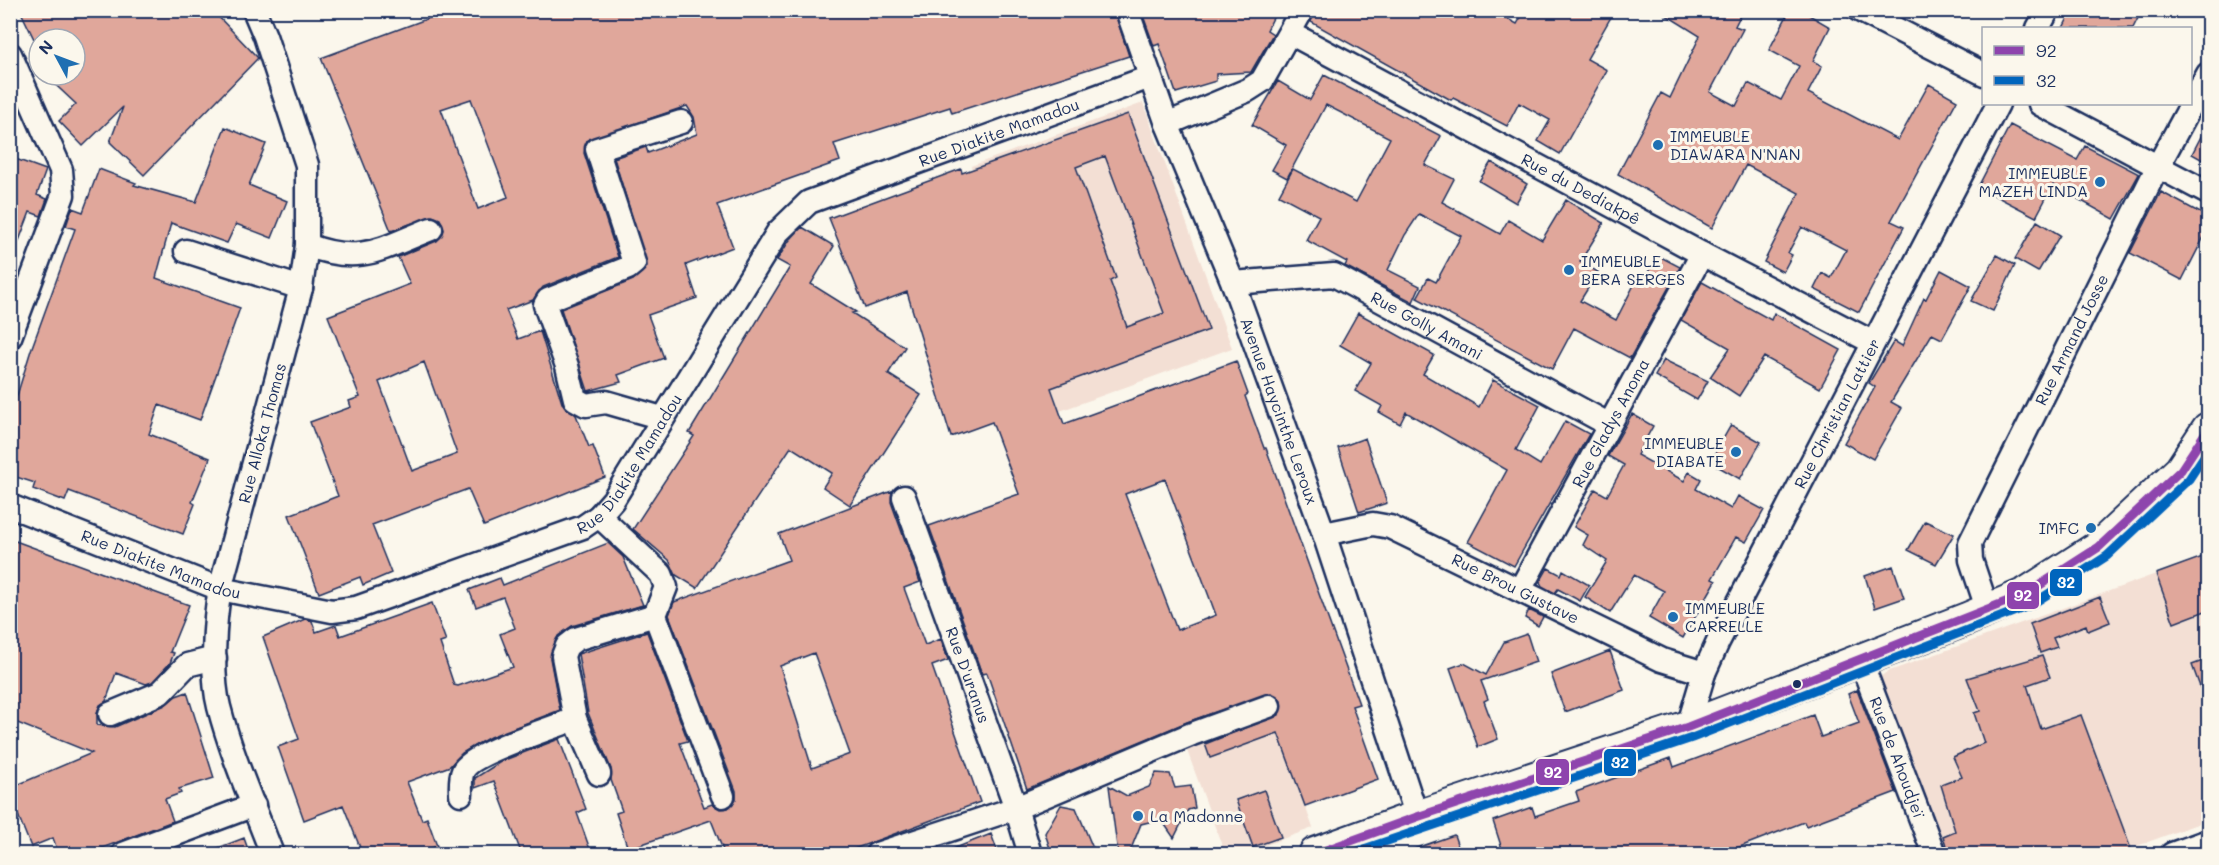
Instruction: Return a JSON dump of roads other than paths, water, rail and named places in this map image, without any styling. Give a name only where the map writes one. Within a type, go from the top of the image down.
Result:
[{"type":"street","name":"Rue Alloka Thomas","points":[[254,10],[265,36],[307,165],[307,244],[301,288],[220,589],[215,614],[215,658],[219,706],[272,855]]},
{"type":"street","name":"Avenue Haycinthe Leroux","points":[[1127,10],[1167,124],[1233,283],[1324,534],[1417,817]]},
{"type":"street","points":[[1167,124],[1248,90],[1262,81],[1302,10]]},
{"type":"street","points":[[1859,10],[1982,73]]},
{"type":"street","points":[[2039,27],[2048,10]]},
{"type":"street","name":"Rue du Dediakpê","points":[[1290,33],[1702,254],[1872,342]]},
{"type":"street","points":[[10,54],[61,170],[63,182],[63,195],[10,337]]},
{"type":"street","name":"Rue Armand Josse","points":[[2192,103],[2208,74]]},
{"type":"street","name":"Rue Diakite Mamadou","points":[[10,506],[220,589],[345,611],[583,527],[599,516],[613,500],[778,232],[809,202],[1150,77]]},
{"type":"street","name":"Rue Christian Lattier","points":[[1688,727],[1704,673],[1718,642],[1872,342],[1997,105]]},
{"type":"street","points":[[2042,105],[2208,193]]},
{"type":"street","name":"Rue Armand Josse","points":[[1988,611],[1971,560],[1971,543],[2158,166],[2191,105]]},
{"type":"street","points":[[662,418],[606,402],[586,405],[575,399],[567,366],[545,305],[548,300],[628,268],[634,262],[597,149],[681,122]]},
{"type":"street","points":[[307,244],[322,250],[364,256],[431,229]]},
{"type":"street","points":[[186,251],[301,288]]},
{"type":"street","name":"Rue Gladys Anoma","points":[[1520,590],[1702,254]]},
{"type":"street","name":"Rue Golly Amani","points":[[1233,283],[1334,275],[1608,424]]},
{"type":"street","points":[[1315,855],[1417,817],[1688,727],[1988,611],[2026,594],[2099,547],[2181,470],[2204,445]]},
{"type":"street","name":"Rue D'uranus","points":[[904,497],[1016,808],[1030,855]]},
{"type":"street","points":[[599,516],[661,573],[666,587],[655,615],[723,796]]},
{"type":"street","name":"Rue Brou Gustave","points":[[1324,534],[1373,524],[1390,527],[1662,660],[1704,673]]},
{"type":"street","points":[[599,774],[575,719],[562,656],[567,646],[576,639],[655,615]]},
{"type":"street","points":[[110,714],[160,693],[187,665],[215,658]]},
{"type":"street","name":"Rue de Ahoudjeï","points":[[1860,659],[1934,855]]},
{"type":"street","points":[[877,855],[1016,808],[1192,734],[1269,706]]},
{"type":"street","points":[[460,794],[462,772],[468,764],[488,752],[575,719]]},
{"type":"street","points":[[123,855],[254,805]]},
{"type":"street","points":[[2172,855],[2208,841]]},
{"type":"place","name":"IMMEUBLE DIAWARA N'NAN","points":[[1658,145]]},
{"type":"place","name":"IMMEUBLE MAZEH LINDA","points":[[2100,182]]},
{"type":"place","name":"IMMEUBLE BERA SERGES","points":[[1569,270]]},
{"type":"place","name":"IMMEUBLE DIABATE","points":[[1736,452]]},
{"type":"place","name":"IMFC","points":[[2091,528]]},
{"type":"place","name":"IMMEUBLE CARRELLE","points":[[1673,617]]},
{"type":"place","name":"La Madonne","points":[[1138,816]]}]
